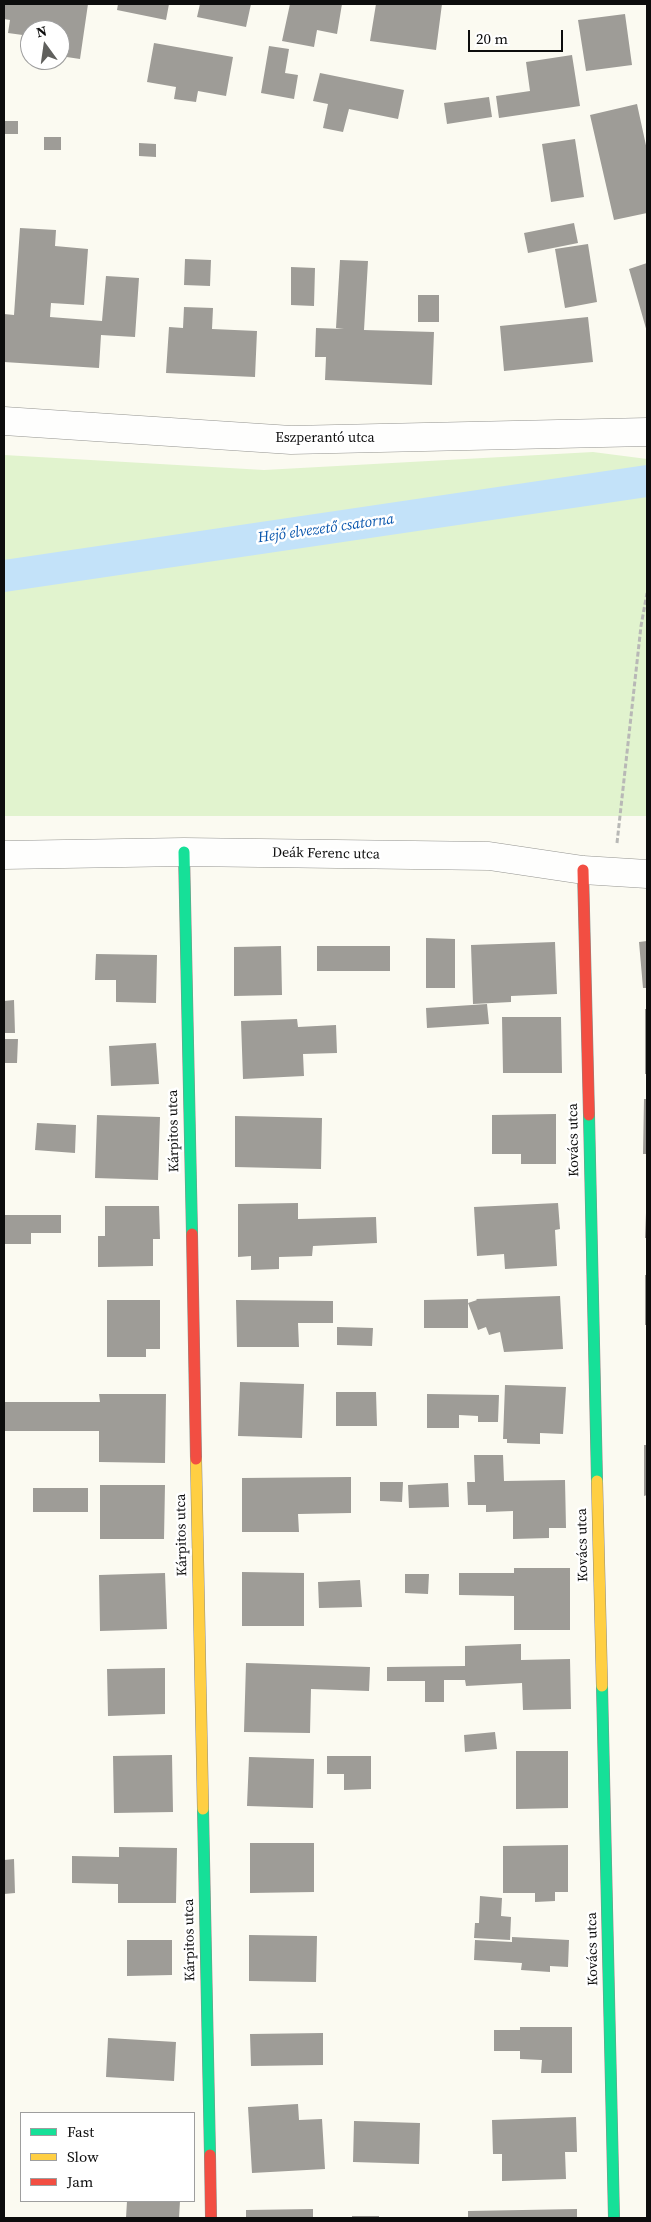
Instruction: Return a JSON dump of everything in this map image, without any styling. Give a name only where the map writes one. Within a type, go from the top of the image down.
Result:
[{"type":"street","name":"Eszperantó utca","points":[[4,421],[291,440],[647,432]]},
{"type":"street","name":"Deák Ferenc utca","points":[[4,855],[184,852],[490,856],[583,870],[647,874]]},
{"type":"street","name":"Kárpitos utca","points":[[184,852],[211,2218]]},
{"type":"street","name":"Kovács utca","points":[[583,870],[614,2218]]},
{"type":"path","points":[[613,873],[641,626],[647,593]]},
{"type":"green space","points":[[593,452],[647,459],[647,816],[4,816],[4,455],[264,470]]},
{"type":"building","points":[[4,4],[88,4],[80,59],[70,58],[70,20],[20,20],[20,35],[8,33],[10,20],[4,19]]},
{"type":"building","points":[[118,4],[169,4],[166,20],[117,10]]},
{"type":"building","points":[[200,4],[251,4],[246,27],[197,17]]},
{"type":"building","points":[[290,4],[342,4],[337,34],[317,30],[314,47],[282,41]]},
{"type":"building","points":[[376,4],[442,4],[436,50],[370,41]]},
{"type":"building","points":[[625,14],[632,65],[586,71],[578,20]]},
{"type":"building","points":[[154,43],[233,57],[226,96],[198,91],[196,102],[174,99],[176,87],[147,82]]},
{"type":"building","points":[[269,46],[289,49],[285,73],[298,75],[294,99],[261,93]]},
{"type":"building","points":[[572,55],[580,106],[499,118],[496,96],[530,91],[526,62]]},
{"type":"building","points":[[320,73],[404,90],[398,119],[349,109],[343,132],[323,128],[328,104],[313,101]]},
{"type":"building","points":[[489,97],[492,117],[447,124],[444,103]]},
{"type":"building","points":[[637,104],[647,150],[647,213],[614,220],[590,115]]},
{"type":"building","points":[[4,121],[18,121],[18,134],[4,134]]},
{"type":"building","points":[[44,137],[61,137],[61,150],[44,150]]},
{"type":"building","points":[[575,139],[584,197],[551,202],[542,144]]},
{"type":"building","points":[[139,143],[156,144],[156,157],[139,156]]},
{"type":"building","points":[[574,223],[578,243],[528,253],[524,233]]},
{"type":"building","points":[[20,228],[56,230],[55,246],[88,249],[84,305],[51,303],[50,317],[102,321],[106,276],[139,278],[135,337],[101,335],[99,368],[4,362],[4,314],[14,315]]},
{"type":"building","points":[[588,244],[597,302],[565,308],[555,249]]},
{"type":"building","points":[[185,259],[211,260],[210,286],[184,285]]},
{"type":"building","points":[[340,260],[368,261],[364,330],[434,332],[432,385],[325,380],[326,357],[315,357],[316,328],[344,329],[336,328]]},
{"type":"building","points":[[647,263],[647,332],[629,269]]},
{"type":"building","points":[[291,267],[315,268],[314,306],[291,305]]},
{"type":"building","points":[[418,295],[439,295],[439,322],[418,322]]},
{"type":"building","points":[[184,307],[213,308],[212,329],[257,331],[255,377],[166,373],[169,327],[183,328]]},
{"type":"building","points":[[588,317],[593,362],[504,371],[500,326]]},
{"type":"building","points":[[426,938],[455,939],[455,988],[426,988]]},
{"type":"building","points":[[647,941],[647,988],[643,988],[639,942]]},
{"type":"building","points":[[555,942],[557,994],[511,996],[511,1002],[473,1004],[471,945]]},
{"type":"building","points":[[281,946],[282,995],[234,996],[234,947]]},
{"type":"building","points":[[317,946],[390,946],[390,971],[317,971]]},
{"type":"building","points":[[96,954],[157,955],[156,1003],[116,1002],[116,980],[95,980]]},
{"type":"building","points":[[14,1000],[15,1033],[4,1033],[4,1001]]},
{"type":"building","points":[[487,1004],[489,1024],[427,1028],[426,1008]]},
{"type":"building","points":[[645,1009],[647,1009],[647,1074],[645,1074]]},
{"type":"building","points":[[502,1017],[561,1017],[562,1073],[503,1073]]},
{"type":"building","points":[[297,1019],[298,1027],[336,1025],[337,1053],[303,1054],[304,1076],[243,1079],[241,1021]]},
{"type":"building","points":[[4,1039],[18,1039],[17,1063],[4,1063]]},
{"type":"building","points":[[156,1043],[159,1084],[111,1086],[109,1046]]},
{"type":"building","points":[[644,1099],[647,1099],[647,1154],[643,1154]]},
{"type":"building","points":[[556,1114],[556,1164],[521,1164],[521,1154],[492,1154],[492,1115]]},
{"type":"building","points":[[97,1115],[160,1117],[158,1180],[95,1178]]},
{"type":"building","points":[[235,1116],[322,1118],[321,1169],[235,1167]]},
{"type":"building","points":[[37,1123],[76,1125],[75,1153],[35,1150]]},
{"type":"building","points":[[298,1203],[298,1219],[376,1217],[377,1243],[313,1246],[312,1256],[279,1257],[279,1269],[251,1270],[251,1256],[238,1257],[238,1204]]},
{"type":"building","points":[[558,1203],[560,1229],[555,1230],[557,1266],[505,1269],[504,1254],[477,1256],[474,1207]]},
{"type":"building","points":[[105,1206],[159,1206],[160,1239],[153,1239],[153,1266],[98,1267],[98,1236],[105,1236]]},
{"type":"building","points":[[646,1213],[647,1238],[645,1238]]},
{"type":"building","points":[[4,1215],[61,1215],[61,1233],[31,1233],[31,1244],[4,1244]]},
{"type":"building","points":[[645,1275],[647,1275],[647,1325],[645,1325]]},
{"type":"building","points":[[560,1296],[563,1349],[504,1352],[500,1332],[489,1335],[486,1327],[478,1330],[468,1303],[476,1299]]},
{"type":"building","points":[[468,1299],[468,1328],[424,1328],[424,1300]]},
{"type":"building","points":[[107,1300],[160,1300],[160,1349],[146,1349],[146,1357],[107,1357]]},
{"type":"building","points":[[236,1300],[333,1301],[333,1323],[298,1323],[299,1347],[237,1347]]},
{"type":"building","points":[[337,1327],[373,1328],[372,1346],[337,1345]]},
{"type":"building","points":[[240,1382],[304,1384],[302,1438],[238,1436]]},
{"type":"building","points":[[505,1385],[566,1387],[563,1434],[540,1433],[540,1444],[507,1443],[507,1439],[503,1439]]},
{"type":"building","points":[[336,1392],[376,1392],[377,1426],[336,1426]]},
{"type":"building","points":[[99,1394],[166,1394],[165,1463],[99,1462],[99,1431],[5,1431],[5,1402],[100,1402]]},
{"type":"building","points":[[427,1394],[499,1395],[498,1422],[478,1422],[478,1416],[459,1415],[459,1428],[427,1428]]},
{"type":"building","points":[[644,1445],[647,1445],[647,1495],[644,1496]]},
{"type":"building","points":[[474,1455],[503,1455],[504,1481],[565,1480],[566,1528],[549,1528],[549,1538],[513,1539],[513,1511],[486,1512],[486,1505],[468,1505],[467,1482],[475,1482]]},
{"type":"building","points":[[351,1477],[351,1513],[298,1514],[299,1532],[242,1532],[242,1478]]},
{"type":"building","points":[[380,1482],[403,1482],[402,1502],[380,1501]]},
{"type":"building","points":[[448,1483],[449,1507],[409,1508],[408,1485]]},
{"type":"building","points":[[100,1485],[165,1485],[164,1539],[100,1539]]},
{"type":"building","points":[[33,1488],[88,1488],[88,1512],[33,1512]]},
{"type":"building","points":[[514,1568],[570,1568],[570,1630],[514,1630],[514,1596],[459,1595],[459,1573],[514,1573]]},
{"type":"building","points":[[242,1572],[304,1573],[304,1626],[242,1626]]},
{"type":"building","points":[[165,1573],[167,1629],[100,1631],[99,1575]]},
{"type":"building","points":[[405,1574],[429,1574],[428,1594],[405,1593]]},
{"type":"building","points":[[360,1580],[362,1607],[319,1608],[318,1582]]},
{"type":"building","points":[[521,1644],[521,1660],[570,1659],[571,1709],[523,1710],[522,1683],[466,1686],[465,1680],[444,1680],[444,1702],[425,1702],[425,1681],[387,1681],[387,1667],[465,1666],[465,1646]]},
{"type":"building","points":[[246,1663],[370,1667],[369,1691],[311,1689],[310,1733],[244,1732]]},
{"type":"building","points":[[165,1668],[165,1714],[108,1716],[107,1669]]},
{"type":"building","points":[[495,1732],[497,1749],[465,1752],[464,1735]]},
{"type":"building","points":[[516,1751],[568,1751],[568,1808],[516,1809]]},
{"type":"building","points":[[172,1755],[173,1812],[114,1813],[113,1756]]},
{"type":"building","points":[[327,1756],[371,1756],[371,1789],[344,1790],[344,1774],[327,1774]]},
{"type":"building","points":[[249,1757],[314,1759],[313,1808],[247,1806]]},
{"type":"building","points":[[250,1843],[314,1843],[314,1892],[250,1893]]},
{"type":"building","points":[[568,1845],[568,1892],[555,1892],[555,1901],[535,1902],[535,1893],[503,1893],[503,1846]]},
{"type":"building","points":[[119,1847],[177,1848],[176,1903],[118,1903],[118,1884],[72,1883],[72,1856],[119,1857]]},
{"type":"building","points":[[14,1859],[15,1893],[4,1894],[4,1860]]},
{"type":"building","points":[[480,1896],[502,1898],[501,1916],[511,1917],[510,1940],[474,1938],[475,1923],[479,1923]]},
{"type":"building","points":[[249,1935],[317,1936],[316,1982],[249,1981]]},
{"type":"building","points":[[512,1937],[569,1940],[568,1967],[550,1966],[550,1972],[521,1970],[522,1963],[474,1960],[475,1940],[512,1942]]},
{"type":"building","points":[[127,1940],[172,1940],[172,1975],[127,1976]]},
{"type":"building","points":[[520,2027],[572,2027],[572,2073],[541,2073],[542,2060],[520,2059],[520,2051],[494,2051],[494,2030],[520,2030]]},
{"type":"building","points":[[323,2033],[323,2065],[251,2066],[250,2034]]},
{"type":"building","points":[[108,2038],[176,2042],[174,2081],[106,2077]]},
{"type":"building","points":[[298,2104],[299,2120],[322,2119],[325,2169],[252,2173],[248,2107]]},
{"type":"building","points":[[576,2117],[577,2152],[565,2152],[566,2179],[502,2181],[502,2154],[493,2154],[492,2120]]},
{"type":"building","points":[[354,2121],[420,2123],[419,2164],[353,2162]]},
{"type":"building","points":[[127,2202],[180,2202],[179,2218],[126,2218]]},
{"type":"building","points":[[313,2209],[313,2218],[246,2218],[246,2210]]},
{"type":"building","points":[[577,2209],[577,2218],[468,2218],[468,2211]]},
{"type":"building","points":[[352,2216],[379,2216],[379,2218],[352,2218]]},
{"type":"waterway","name":"Hejő elvezető csatorna","points":[[4,576],[647,481]]},
{"type":"traffic: fast","points":[[184,852],[192,1234]]},
{"type":"traffic: fast","points":[[589,1115],[597,1481]]},
{"type":"traffic: fast","points":[[602,1686],[614,2218]]},
{"type":"traffic: fast","points":[[203,1809],[210,2155]]},
{"type":"traffic: slow","points":[[196,1459],[203,1809]]},
{"type":"traffic: slow","points":[[597,1481],[602,1686]]},
{"type":"traffic: jam","points":[[583,870],[589,1115]]},
{"type":"traffic: jam","points":[[192,1234],[196,1459]]},
{"type":"traffic: jam","points":[[210,2155],[211,2218]]}]
